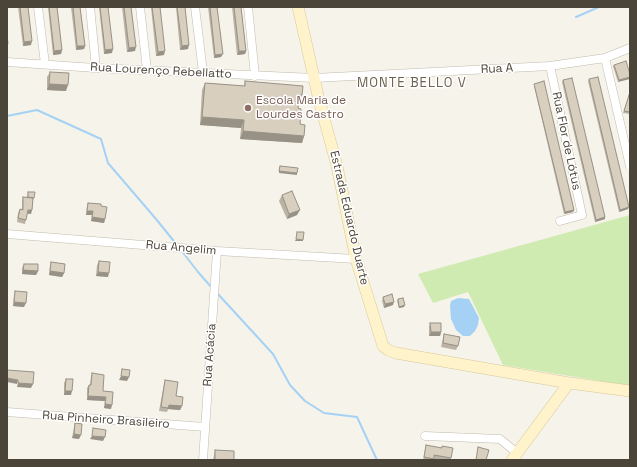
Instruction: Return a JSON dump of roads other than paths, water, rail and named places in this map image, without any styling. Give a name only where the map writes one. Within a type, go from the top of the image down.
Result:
[{"type":"street","points":[[38,7],[45,64]]},
{"type":"street","points":[[90,7],[96,68]]},
{"type":"street","points":[[140,7],[147,70]]},
{"type":"street","points":[[195,7],[203,72]]},
{"type":"street","points":[[248,7],[256,76]]},
{"type":"street","name":"Estrada Eduardo Duarte","points":[[298,7],[314,78],[337,166],[356,259],[383,346],[396,353],[630,391]]},
{"type":"street","name":"Rua A","points":[[314,78],[550,66],[604,58],[630,48]]},
{"type":"street","points":[[604,58],[629,152],[630,166]]},
{"type":"street","name":"Rua Lourenço Rebellatto","points":[[7,62],[96,68],[314,78]]},
{"type":"street","name":"Rua Flor de Lótus","points":[[550,66],[582,215],[560,221]]},
{"type":"street","name":"Rua Angelim","points":[[7,234],[217,251],[356,259]]},
{"type":"street","name":"Rua Acácia","points":[[203,460],[217,251]]},
{"type":"street","points":[[425,436],[500,439],[514,456],[569,382]]},
{"type":"street","name":"Rua Pinheiro Brasileiro","points":[[7,412],[205,427]]},
{"type":"water","points":[[458,298],[469,299],[479,318],[475,331],[470,336],[463,336],[456,330],[451,319],[451,301]]},
{"type":"waterway","points":[[576,17],[599,7]]},
{"type":"waterway","points":[[7,116],[37,110],[101,139],[108,163],[177,245]]},
{"type":"waterway","points":[[181,250],[212,288]]},
{"type":"waterway","points":[[217,293],[273,354],[290,385],[305,401],[324,413],[357,417],[377,460]]},
{"type":"place","name":"Escola Maria de Lourdes Castro","points":[[248,108]]},
{"type":"district","name":"MONTE BELLO V","points":[[412,83]]}]
